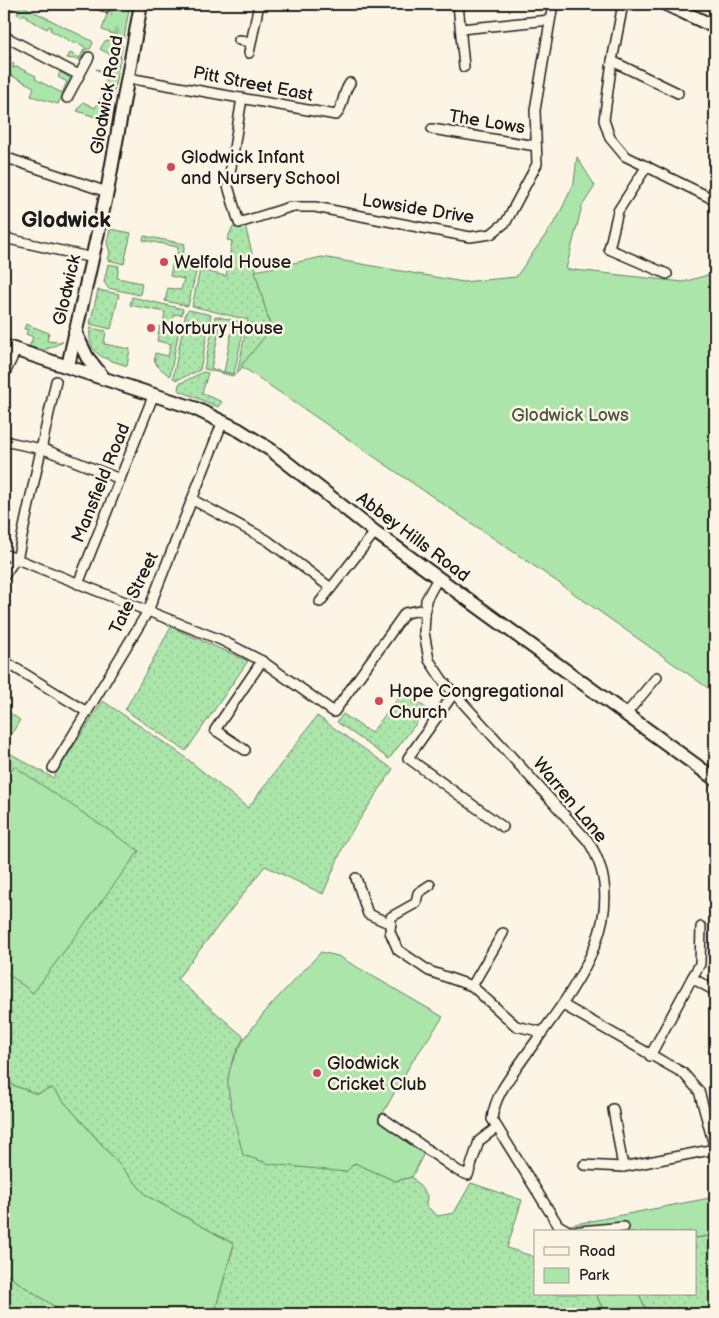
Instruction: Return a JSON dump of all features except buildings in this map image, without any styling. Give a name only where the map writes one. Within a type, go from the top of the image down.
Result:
[{"type":"main road","name":"Glodwick Road","points":[[107,192],[141,4]]},
{"type":"main road","points":[[666,4],[715,28]]},
{"type":"main road","name":"Glodwick","points":[[68,366],[107,192]]},
{"type":"main road","points":[[46,360],[66,350],[74,336],[102,376]]},
{"type":"main road","name":"Abbey Hills Road","points":[[10,348],[154,394],[223,421],[271,450],[375,532],[715,779]]},
{"type":"street","points":[[249,53],[259,4]]},
{"type":"street","points":[[458,4],[464,67]]},
{"type":"street","name":"Lowside Drive","points":[[242,98],[228,186],[239,222],[290,207],[314,208],[470,237],[491,234],[506,222],[537,164],[535,110],[554,4]]},
{"type":"street","points":[[623,4],[612,61],[604,120],[610,138],[625,156],[715,200]]},
{"type":"street","points":[[461,29],[550,20]]},
{"type":"street","points":[[4,36],[79,75]]},
{"type":"street","points":[[239,40],[251,42]]},
{"type":"street","points":[[67,98],[89,57]]},
{"type":"street","points":[[612,61],[678,92]]},
{"type":"street","name":"Pitt Street East","points":[[128,78],[336,115],[340,111],[344,92],[350,83]]},
{"type":"street","name":"The Lows","points":[[432,129],[536,146]]},
{"type":"street","points":[[4,157],[107,192]]},
{"type":"street","points":[[647,166],[618,210],[609,249],[667,274]]},
{"type":"street","points":[[4,238],[93,258]]},
{"type":"street","points":[[4,375],[10,348]]},
{"type":"street","points":[[4,576],[18,555],[56,381]]},
{"type":"street","name":"Mansfield Road","points":[[78,584],[154,394]]},
{"type":"street","name":"Tate Street","points":[[53,768],[148,611],[223,421]]},
{"type":"street","points":[[4,441],[40,449],[120,479]]},
{"type":"street","points":[[193,500],[267,540],[331,588]]},
{"type":"street","points":[[320,602],[375,532]]},
{"type":"street","points":[[4,554],[221,640],[262,661],[334,712],[405,613],[426,609]]},
{"type":"street","name":"Warren Lane","points":[[438,578],[426,600],[424,632],[428,660],[454,693],[588,840],[597,855],[605,895],[602,925],[589,962],[563,1005],[542,1032],[494,1104],[492,1119],[558,1225],[567,1230]]},
{"type":"street","points":[[4,661],[87,712]]},
{"type":"street","points":[[246,750],[215,730],[262,661]]},
{"type":"street","points":[[626,714],[656,677]]},
{"type":"street","points":[[454,693],[408,758],[504,827]]},
{"type":"street","points":[[356,878],[368,914],[391,920]]},
{"type":"street","points":[[430,885],[418,893],[416,902],[391,920],[390,932],[398,950],[429,971],[472,986],[516,1026],[542,1032]]},
{"type":"street","points":[[650,1056],[700,964],[701,927]]},
{"type":"street","points":[[472,986],[503,933]]},
{"type":"street","points":[[692,978],[715,991]]},
{"type":"street","points":[[563,1005],[683,1073],[698,1091],[715,1149],[623,1167],[584,1164]]},
{"type":"street","points":[[613,1108],[623,1167]]},
{"type":"street","points":[[384,1119],[458,1171],[468,1175],[479,1141],[496,1128]]},
{"type":"street","points":[[592,1230],[624,1227]]},
{"type":"green space","points":[[6,4],[17,4],[11,11],[8,10],[4,18]]},
{"type":"green space","points":[[17,4],[92,41],[90,49],[86,49],[82,60],[67,58],[70,53],[80,58],[85,47],[76,42],[75,44],[50,30],[51,27],[49,26],[47,29],[26,18],[27,16],[24,14],[22,17],[17,14],[20,6]]},
{"type":"green space","points":[[114,4],[130,4],[124,38],[102,30],[107,14],[111,15]]},
{"type":"green space","points":[[112,39],[121,44],[122,48],[108,121],[77,111],[83,102],[95,108],[103,94],[100,92],[108,76],[96,69],[105,71],[113,56],[100,49],[105,41]]},
{"type":"green space","points":[[5,53],[11,57],[9,61],[14,64],[13,68],[17,67],[36,76],[35,79],[62,93],[67,82],[58,77],[60,72],[69,77],[70,80],[58,104],[31,96],[34,87],[4,72]]},
{"type":"green space","name":"Glodwick Lows","points":[[577,157],[595,186],[582,206],[566,269],[683,282],[715,273],[715,693],[559,583],[241,366],[271,329],[255,271],[322,257],[463,282],[516,277],[558,217],[574,183]]},
{"type":"green space","points":[[245,225],[271,329],[237,374],[248,320],[192,306],[200,270],[226,276],[232,241],[227,240],[232,228]]},
{"type":"green space","points":[[110,229],[131,233],[124,264],[108,260],[110,253],[107,243]]},
{"type":"green space","points":[[144,236],[185,244],[182,260],[176,259],[178,247],[143,240]]},
{"type":"green space","points":[[173,261],[182,263],[181,268],[196,272],[188,306],[165,301],[168,288],[181,290],[184,279],[170,276]]},
{"type":"green space","points":[[108,264],[119,266],[117,278],[142,283],[140,295],[108,288],[104,282]]},
{"type":"green space","points":[[98,290],[119,294],[111,329],[90,324]]},
{"type":"green space","points":[[132,297],[183,309],[182,315],[174,314],[172,326],[163,324],[165,312],[130,305]]},
{"type":"green space","points":[[189,310],[211,315],[200,370],[177,380],[173,378],[186,312]]},
{"type":"green space","points":[[215,316],[245,323],[244,327],[221,322],[211,369],[234,374],[233,376],[204,369]]},
{"type":"green space","points":[[26,324],[49,333],[47,341],[63,342],[45,350],[29,347],[33,337],[26,334],[28,330],[24,329]]},
{"type":"green space","points":[[233,324],[244,327],[234,374],[224,372]]},
{"type":"green space","points":[[160,326],[179,330],[170,376],[156,364],[154,357],[155,353],[168,356],[171,344],[157,341]]},
{"type":"green space","points":[[90,328],[106,331],[104,344],[130,349],[127,366],[105,358],[95,351],[91,345]]},
{"type":"green space","points":[[203,372],[208,373],[202,393],[222,402],[218,407],[178,390],[179,384]]},
{"type":"green space","points":[[171,627],[248,661],[186,751],[125,710]]},
{"type":"green space","points":[[404,691],[427,709],[389,759],[337,722],[343,714],[371,733]]},
{"type":"green space","points":[[103,701],[181,754],[248,808],[317,716],[393,769],[346,840],[323,894],[265,866],[177,979],[244,1037],[231,1063],[355,1163],[395,1181],[412,1177],[427,1195],[426,1206],[438,1216],[454,1213],[471,1183],[522,1200],[507,1248],[534,1257],[534,1296],[597,1296],[605,1314],[214,1314],[234,1244],[147,1196],[52,1088],[37,1094],[4,1082],[4,971],[33,992],[14,767],[4,781],[4,755],[6,751],[53,778]]},
{"type":"green space","points":[[4,709],[20,720],[4,746]]},
{"type":"green space","points":[[14,766],[139,851],[33,993],[4,971],[4,781]]},
{"type":"green space","name":"Glodwick Cricket Club","points":[[321,952],[338,956],[443,1017],[410,1065],[378,1122],[426,1149],[412,1177],[395,1181],[355,1163],[346,1172],[270,1164],[243,1155],[228,1087],[232,1064],[251,1029]]},
{"type":"green space","points":[[4,1082],[37,1094],[52,1088],[147,1196],[234,1244],[214,1314],[66,1314],[4,1273]]},
{"type":"green space","points":[[715,1197],[715,1235],[696,1238],[696,1230],[567,1230],[565,1226]]},
{"type":"green space","points":[[715,1235],[715,1314],[648,1314],[640,1296],[696,1296],[696,1238]]},
{"type":"green space","points":[[4,1273],[66,1314],[4,1314]]},
{"type":"green space","points":[[597,1296],[640,1296],[648,1314],[605,1314]]},
{"type":"place","name":"Glodwick Infant and Nursery School","points":[[171,167]]},
{"type":"place","name":"Welfold House","points":[[164,262]]},
{"type":"place","name":"Norbury House","points":[[151,328]]},
{"type":"place","name":"Hope Congregational Church","points":[[379,701]]},
{"type":"place","name":"Glodwick Cricket Club","points":[[317,1073]]},
{"type":"district","name":"Glodwick","points":[[66,220]]}]
